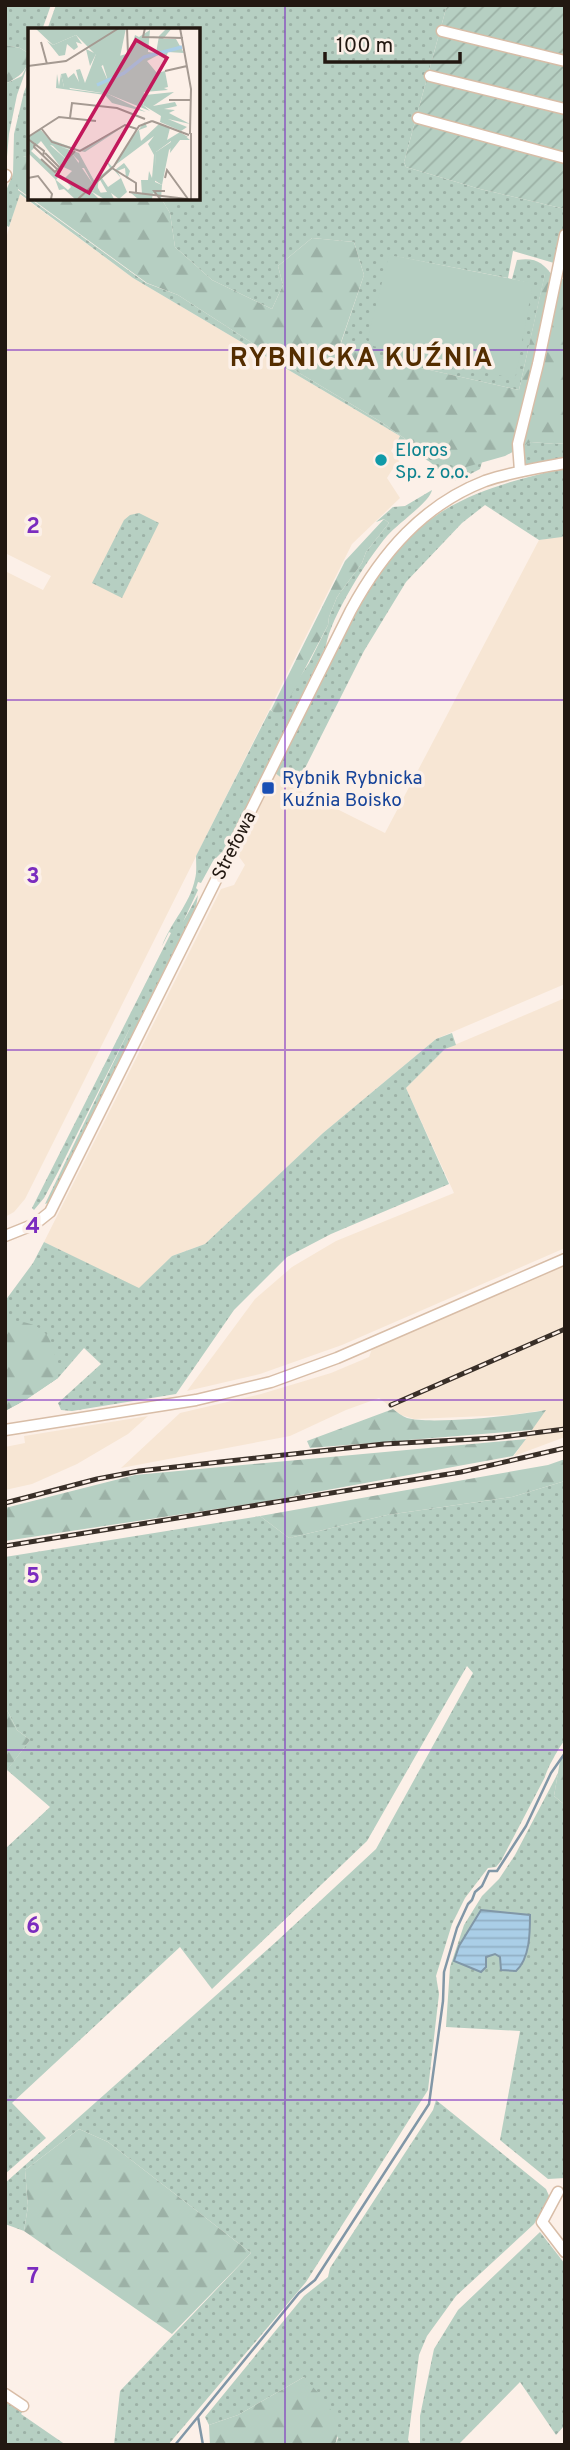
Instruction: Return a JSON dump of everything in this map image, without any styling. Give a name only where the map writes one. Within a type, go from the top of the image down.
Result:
[{"type":"street","points":[[442,31],[565,61]]},
{"type":"street","points":[[430,76],[565,109]]},
{"type":"street","points":[[418,118],[565,158]]},
{"type":"street","points":[[520,471],[517,444],[538,365],[565,236]]},
{"type":"street","name":"Strefowa","points":[[5,1236],[35,1224],[50,1212],[368,580],[404,535],[437,507],[486,481],[520,471],[565,463]]},
{"type":"street","points":[[5,1430],[196,1400],[271,1382],[337,1358],[565,1259]]},
{"type":"street","points":[[558,2192],[542,2222],[565,2252]]},
{"type":"street","points":[[5,2394],[23,2406]]},
{"type":"shaded area","points":[[19,194],[133,278],[400,436],[391,451],[399,461],[398,466],[387,478],[400,498],[352,544],[25,1199],[14,1212],[5,1217],[5,571],[43,590],[51,576],[5,553],[5,242]]},
{"type":"shaded area","points":[[565,536],[565,984],[436,1039],[323,1133],[205,1244],[172,1256],[139,1289],[44,1242],[221,889],[234,885],[245,865],[237,854],[275,773],[295,788],[385,833],[539,540]]},
{"type":"shaded area","points":[[565,998],[565,1248],[342,1345],[260,1374],[187,1391],[255,1299],[292,1267],[336,1241],[454,1193],[406,1088],[445,1049]]},
{"type":"shaded area","points":[[565,1265],[565,1437],[514,1456],[545,1410],[510,1415],[414,1419],[401,1415],[379,1398],[290,1436],[121,1468],[180,1413],[261,1394],[331,1373],[369,1357],[372,1349]]},
{"type":"shaded area","points":[[148,1416],[128,1434],[77,1464],[32,1484],[5,1490],[5,1447],[25,1443],[24,1436]]},
{"type":"green space","points":[[5,5],[51,5],[43,28],[28,28],[28,53],[5,45]]},
{"type":"green space","points":[[56,5],[447,5],[404,162],[406,167],[480,189],[565,209],[565,226],[557,261],[554,263],[513,251],[508,278],[389,255],[533,284],[512,279],[517,260],[534,260],[546,268],[553,276],[545,274],[519,390],[381,359],[353,345],[340,346],[364,275],[354,242],[312,238],[278,266],[283,285],[272,309],[212,280],[175,247],[170,213],[162,200],[200,200],[200,28],[48,28]]},
{"type":"green space","points":[[447,5],[565,7],[565,209],[480,189],[406,167],[404,162]]},
{"type":"green space","points":[[5,45],[20,48],[28,53],[27,65],[22,73],[5,84]]},
{"type":"green space","points":[[28,63],[17,95],[6,168],[5,84],[22,76]]},
{"type":"green space","points":[[28,82],[28,157],[23,156],[18,190],[28,200],[20,194],[9,227],[5,225],[5,193],[13,174],[14,134]]},
{"type":"green space","points":[[28,157],[28,196],[18,189],[15,169],[17,158]]},
{"type":"green space","points":[[28,200],[32,200],[146,283],[178,295],[381,422],[421,450],[459,468],[482,462],[480,469],[457,481],[446,477],[430,462],[397,442],[400,436],[133,278]]},
{"type":"green space","points":[[33,200],[162,200],[170,213],[175,247],[212,280],[272,309],[283,285],[278,266],[312,238],[354,242],[364,275],[340,345],[353,345],[362,334],[381,359],[519,390],[545,273],[565,280],[565,443],[531,442],[505,456],[459,469],[421,450],[178,295],[147,283]]},
{"type":"green space","points":[[389,255],[533,283],[515,379],[373,346],[368,337]]},
{"type":"green space","points":[[531,442],[565,443],[565,458],[523,465],[521,447]]},
{"type":"green space","points":[[565,468],[565,534],[562,537],[539,540],[485,505],[462,523],[406,582],[364,651],[295,788],[275,773],[355,615],[399,548],[422,526],[455,504],[490,489]]},
{"type":"green space","points":[[432,490],[426,501],[379,546],[342,605],[326,646],[226,848],[213,861],[201,883],[198,882],[198,890],[183,922],[198,895],[196,907],[52,1196],[45,1204],[133,1022],[58,1172],[34,1210],[32,1208],[171,933],[169,932],[162,946],[166,937],[189,897],[196,876],[196,856],[270,710],[276,713],[309,663],[328,625],[337,597],[362,563],[366,552],[389,523],[384,519],[376,522],[393,507],[405,506]]},
{"type":"green space","points":[[139,513],[159,523],[122,598],[92,583],[124,520]]},
{"type":"green space","points":[[384,519],[389,523],[366,552],[362,563],[337,597],[328,625],[282,712],[276,714],[271,710],[345,561]]},
{"type":"green space","points":[[452,1033],[456,1045],[445,1049],[406,1088],[449,1184],[331,1234],[287,1257],[234,1310],[176,1394],[72,1411],[61,1410],[58,1403],[101,1364],[84,1348],[58,1378],[5,1411],[5,1301],[33,1263],[44,1242],[139,1288],[172,1256],[205,1244],[323,1133],[436,1039]]},
{"type":"green space","points":[[5,1320],[32,1324],[46,1335],[54,1352],[58,1378],[5,1411]]},
{"type":"green space","points":[[393,1409],[407,1418],[419,1420],[497,1417],[546,1410],[532,1430],[310,1448],[307,1441]]},
{"type":"green space","points":[[526,1439],[513,1456],[256,1503],[5,1541],[5,1508],[135,1475]]},
{"type":"green space","points":[[565,1459],[565,1481],[512,1497],[387,1515],[289,1538],[260,1516],[548,1465]]},
{"type":"green space","points":[[565,1481],[565,1740],[501,1861],[496,1867],[488,1868],[465,1898],[452,1924],[436,1976],[439,1994],[428,2090],[306,2282],[168,2445],[114,2445],[120,2391],[251,2253],[108,2142],[79,2129],[25,2170],[28,2206],[24,2231],[5,2224],[5,2183],[277,1941],[376,1849],[473,1673],[467,1666],[367,1841],[212,1989],[180,1947],[12,2103],[46,2138],[5,2174],[5,1849],[50,1807],[7,1770],[30,1740],[17,1730],[5,1706],[5,1557],[260,1516],[289,1538],[387,1515],[512,1497]]},
{"type":"green space","points":[[5,1706],[17,1730],[30,1740],[5,1773]]},
{"type":"green space","points":[[565,1755],[565,1805],[554,1796],[560,1761]]},
{"type":"green space","points":[[558,1773],[554,1796],[565,1805],[565,2178],[548,2179],[500,2140],[520,2031],[446,2027],[450,1967],[464,1925],[482,1896],[499,1879],[515,1855]]},
{"type":"green space","points":[[436,2100],[546,2189],[550,2198],[534,2224],[456,2296],[427,2336],[419,2355],[408,2440],[411,2445],[335,2445],[338,2438],[304,2377],[238,2415],[209,2425],[205,2417],[304,2296],[328,2277],[330,2268],[433,2110]]},
{"type":"green space","points":[[79,2129],[108,2142],[251,2253],[172,2334],[24,2231],[28,2206],[25,2170]]},
{"type":"green space","points":[[540,2232],[565,2264],[565,2425],[556,2435],[520,2382],[458,2445],[420,2445],[420,2416],[434,2349],[458,2310]]},
{"type":"green space","points":[[304,2377],[334,2416],[337,2425],[335,2445],[210,2445],[209,2425],[238,2415]]},
{"type":"green space","points":[[5,2397],[23,2411],[21,2414],[66,2445],[5,2445]]},
{"type":"water","points":[[481,1910],[530,1915],[527,1952],[516,1971],[501,1970],[500,1957],[495,1954],[486,1957],[486,1967],[481,1972],[454,1961],[459,1946]]},
{"type":"waterway","points":[[175,2445],[299,2293],[315,2280],[429,2104],[443,2001],[444,1972],[457,1928],[468,1904],[482,1886],[489,1871],[497,1871],[526,1826],[551,1773],[565,1753]]},
{"type":"waterway","points":[[198,2417],[203,2445]]},
{"type":"railway","points":[[391,1405],[565,1329]]},
{"type":"railway","points":[[5,1503],[139,1471],[384,1444],[494,1438],[565,1429]]},
{"type":"railway","points":[[5,1546],[461,1472],[565,1448]]},
{"type":"place","name":"Eloros Sp. z o.o.","points":[[381,460]]},
{"type":"place","name":"Rybnik Rybnicka Kuźnia Boisko","points":[[268,788]]},
{"type":"district","name":"RYBNICKA KUŹNIA","points":[[362,357]]}]
